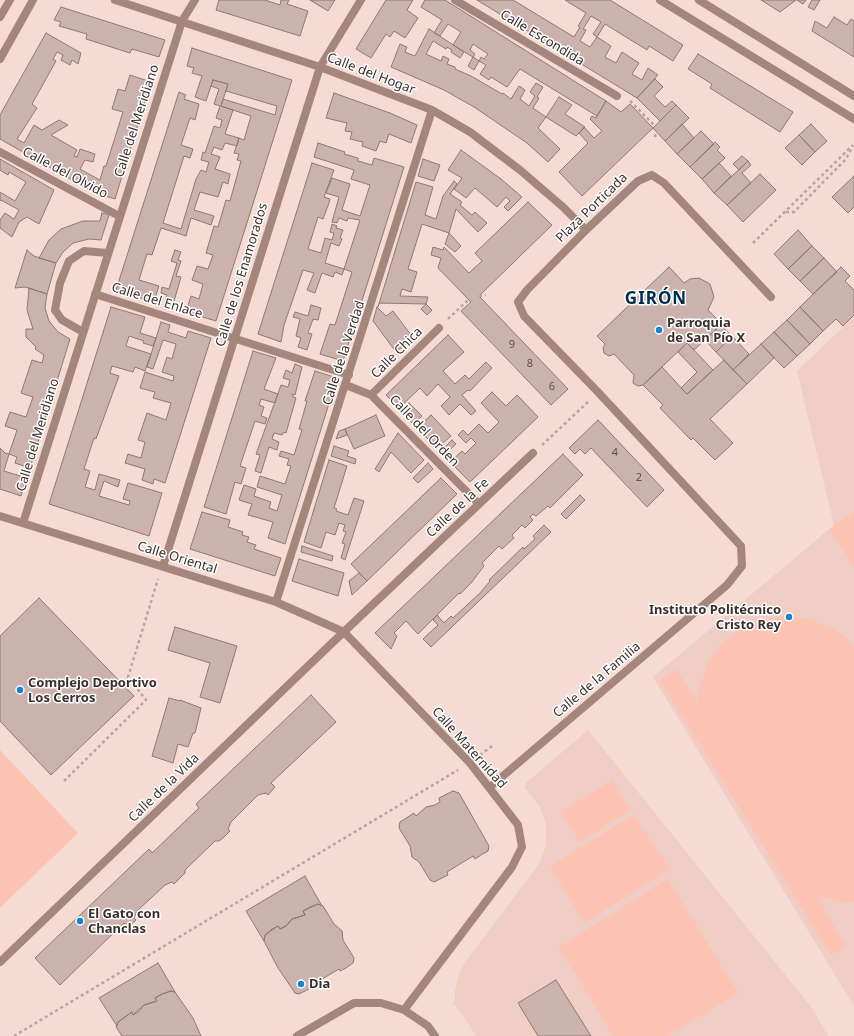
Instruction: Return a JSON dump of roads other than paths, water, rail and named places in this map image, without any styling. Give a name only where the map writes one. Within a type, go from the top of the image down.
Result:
[{"type":"street","points":[[0,17],[10,0]]},
{"type":"street","points":[[0,59],[33,0]]},
{"type":"street","name":"Calle del Hogar","points":[[115,0],[320,67],[432,110],[470,132],[514,165],[563,207],[586,230]]},
{"type":"street","name":"Calle del Meridiano","points":[[22,523],[182,21],[195,0]]},
{"type":"street","name":"Calle de los Enamorados","points":[[163,566],[320,67],[361,0]]},
{"type":"street","name":"Calle Escondida","points":[[455,0],[617,96]]},
{"type":"street","points":[[660,0],[854,119]]},
{"type":"street","points":[[699,0],[854,96]]},
{"type":"street","name":"Calle de la Verdad","points":[[276,602],[432,110]]},
{"type":"street","name":"Calle del Olvido","points":[[0,152],[119,216]]},
{"type":"street","name":"Plaza Porticada","points":[[597,391],[524,316],[518,302],[527,290],[586,230],[638,181],[652,174],[664,183],[771,297]]},
{"type":"street","points":[[83,332],[62,320],[55,310],[60,283],[69,260],[84,251],[108,253]]},
{"type":"street","name":"Calle del Enlace","points":[[95,294],[234,337],[349,375]]},
{"type":"street","name":"Calle Chica","points":[[371,395],[439,328]]},
{"type":"street","name":"Calle del Orden","points":[[346,384],[371,395],[479,504]]},
{"type":"street","name":"Calle de la Familia","points":[[490,787],[727,585],[742,566],[741,546],[597,391]]},
{"type":"street","name":"Calle de la Fe","points":[[344,632],[533,453]]},
{"type":"street","name":"Calle Oriental","points":[[0,516],[276,602],[344,632]]},
{"type":"street","name":"Calle Maternidad","points":[[344,632],[470,763],[490,787],[518,825],[522,846],[512,867],[404,1010]]},
{"type":"street","name":"Calle de la Vida","points":[[0,962],[344,632]]},
{"type":"street","points":[[298,1036],[354,1003],[381,1003],[404,1010],[428,1026],[435,1036]]},
{"type":"place","name":"Parroquia de San Pío X","points":[[659,330]]},
{"type":"place","name":"Instituto Politécnico Cristo Rey","points":[[789,617]]},
{"type":"place","name":"Complejo Deportivo Los Cerros","points":[[20,690]]},
{"type":"place","name":"El Gato con Chanclas","points":[[80,921]]},
{"type":"place","name":"Dia","points":[[301,984]]},
{"type":"district","name":"GIRÓN","points":[[656,299]]}]
